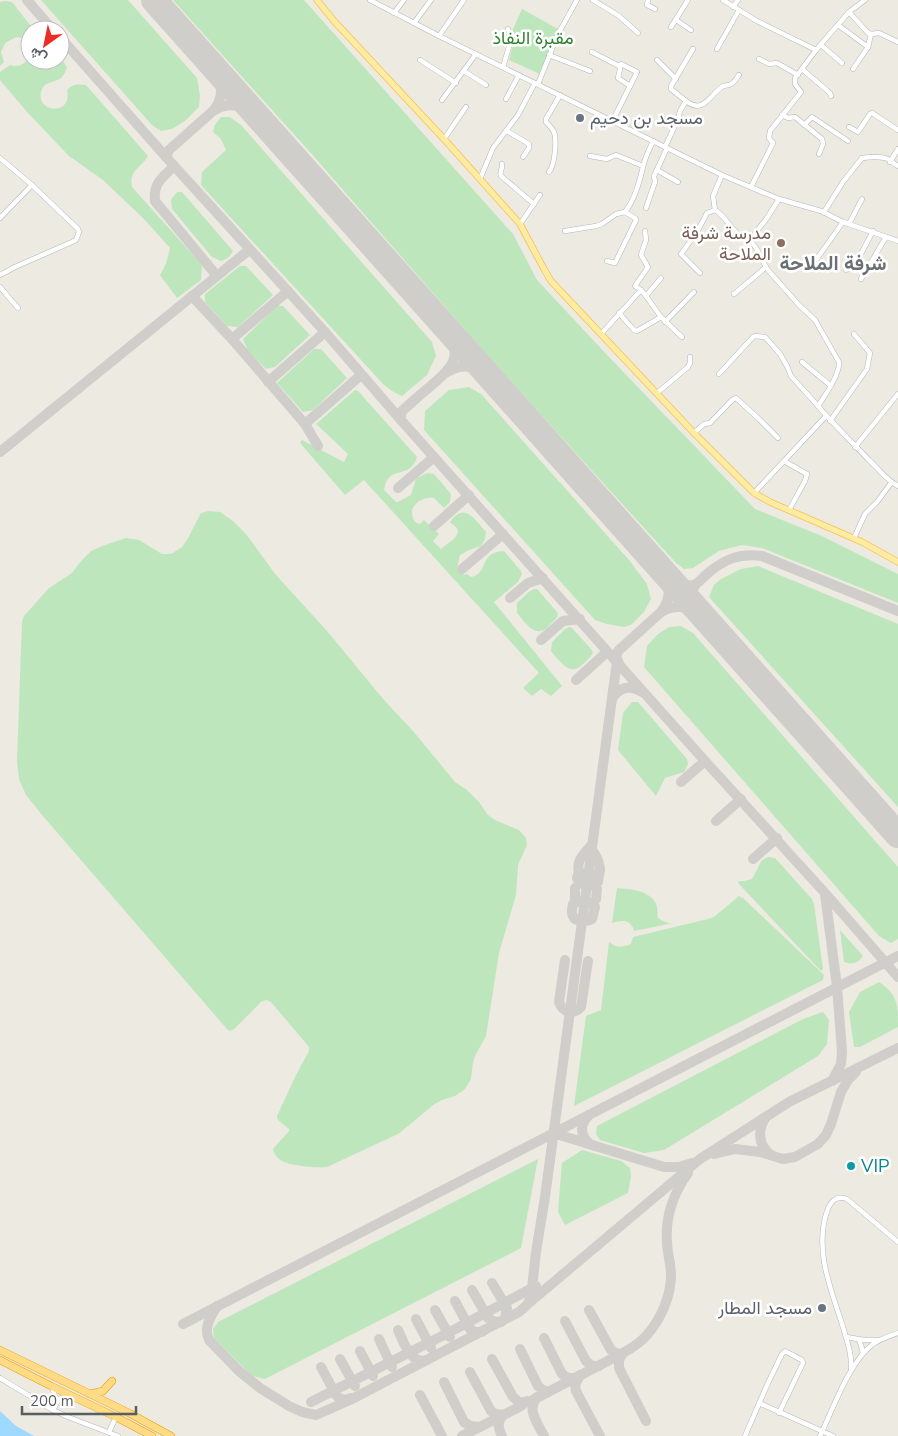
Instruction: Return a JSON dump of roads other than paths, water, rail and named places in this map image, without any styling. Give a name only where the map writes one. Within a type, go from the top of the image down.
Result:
[{"type":"highway","points":[[0,1350],[171,1436]]},
{"type":"highway","points":[[0,1360],[69,1395],[116,1416],[152,1436]]},
{"type":"highway","points":[[90,1394],[103,1391],[112,1382]]},
{"type":"main road","points":[[318,0],[334,21],[520,224],[548,277],[694,433],[754,493],[854,538],[898,562]]},
{"type":"street","points":[[370,0],[439,36],[722,175],[779,199],[824,212],[843,222],[898,241]]},
{"type":"street","points":[[394,13],[404,0]]},
{"type":"street","points":[[414,23],[431,0]]},
{"type":"street","points":[[439,36],[464,0]]},
{"type":"street","points":[[480,179],[493,148],[518,115],[536,83],[558,34],[577,0]]},
{"type":"street","points":[[593,0],[619,16],[638,33]]},
{"type":"street","points":[[648,0],[647,5],[655,9]]},
{"type":"street","points":[[671,27],[688,0]]},
{"type":"street","points":[[723,0],[757,21],[816,50]]},
{"type":"street","points":[[733,7],[738,0]]},
{"type":"street","points":[[751,187],[773,143],[769,138],[769,134],[801,92],[794,83],[795,78],[848,12],[864,0]]},
{"type":"street","points":[[717,49],[739,10]]},
{"type":"street","points":[[848,12],[871,34],[879,33],[898,42]]},
{"type":"street","points":[[676,20],[691,30]]},
{"type":"street","points":[[838,25],[868,48]]},
{"type":"street","points":[[503,67],[511,43],[508,29]]},
{"type":"street","points":[[852,68],[868,48],[871,34]]},
{"type":"street","points":[[820,45],[842,63]]},
{"type":"street","points":[[694,49],[671,86],[671,89],[686,101],[694,105],[702,105],[723,86],[733,83],[739,75]]},
{"type":"street","points":[[592,52],[619,66],[622,64],[637,72],[613,120]]},
{"type":"street","points":[[442,100],[476,54]]},
{"type":"street","points":[[549,55],[590,71]]},
{"type":"street","points":[[759,59],[769,64],[777,63],[798,75]]},
{"type":"street","points":[[420,60],[456,83]]},
{"type":"street","points":[[657,60],[676,79]]},
{"type":"street","points":[[619,66],[618,78],[630,86]]},
{"type":"street","points":[[802,69],[830,93],[831,96]]},
{"type":"street","points":[[464,71],[486,85]]},
{"type":"street","points":[[506,99],[519,75]]},
{"type":"street","points":[[549,172],[553,165],[555,137],[546,119],[560,96]]},
{"type":"street","points":[[646,208],[655,182],[654,176],[680,111],[686,101]]},
{"type":"street","points":[[444,139],[466,107]]},
{"type":"street","points":[[849,127],[858,132],[872,113],[898,130]]},
{"type":"street","points":[[782,115],[788,118],[795,117],[823,141],[819,154]]},
{"type":"street","points":[[804,125],[812,116],[848,141]]},
{"type":"street","points":[[507,130],[529,144],[529,148],[523,157]]},
{"type":"street","points":[[625,212],[631,203],[653,141]]},
{"type":"street","points":[[890,162],[898,149]]},
{"type":"street","points":[[590,156],[607,159],[616,155],[643,166]]},
{"type":"street","points":[[0,158],[32,184],[78,229],[79,236],[72,242],[0,274]]},
{"type":"street","points":[[824,212],[843,182],[862,158],[887,159],[898,166]]},
{"type":"street","points":[[502,164],[501,176],[534,204]]},
{"type":"street","points":[[657,170],[678,182]]},
{"type":"street","points":[[722,175],[713,196],[715,210],[725,218],[741,238],[755,244],[766,267],[815,320],[840,362],[837,372],[818,406]]},
{"type":"street","points":[[0,218],[32,184]]},
{"type":"street","points":[[520,224],[540,195]]},
{"type":"street","points":[[749,241],[779,199]]},
{"type":"street","points":[[849,224],[862,199]]},
{"type":"street","points":[[700,274],[681,254],[697,232],[707,213],[715,210]]},
{"type":"street","points":[[565,231],[596,226],[616,214],[625,212],[635,218],[636,220],[615,263],[607,261]]},
{"type":"street","points":[[811,267],[843,222]]},
{"type":"street","points":[[645,231],[646,240],[642,255],[648,266],[635,286],[646,296],[660,317],[682,337]]},
{"type":"street","points":[[846,270],[862,252],[873,231]]},
{"type":"street","points":[[861,280],[886,237]]},
{"type":"street","points":[[734,294],[766,267]]},
{"type":"street","points":[[646,296],[661,278]]},
{"type":"street","points":[[0,287],[18,308]]},
{"type":"street","points":[[601,334],[641,290]]},
{"type":"street","points":[[665,322],[694,292]]},
{"type":"street","points":[[619,313],[637,332],[660,317]]},
{"type":"street","points":[[830,421],[868,367],[870,354],[854,334]]},
{"type":"street","points":[[719,374],[753,337],[766,337],[784,360],[791,376],[830,421],[891,483],[898,486]]},
{"type":"street","points":[[657,393],[688,366],[690,358]]},
{"type":"street","points":[[802,362],[830,384]]},
{"type":"street","points":[[856,447],[898,394]]},
{"type":"street","points":[[694,433],[704,424],[710,423],[736,398],[778,438]]},
{"type":"street","points":[[754,493],[826,416]]},
{"type":"street","points":[[784,461],[807,474],[789,510]]},
{"type":"street","points":[[854,538],[865,514],[891,483]]},
{"type":"street","points":[[852,1368],[850,1350],[823,1259],[822,1233],[824,1220],[830,1204],[836,1198],[847,1199],[898,1242]]},
{"type":"street","points":[[821,1434],[852,1368],[863,1353],[881,1339],[898,1333]]},
{"type":"street","points":[[846,1338],[858,1340],[881,1339]]},
{"type":"street","points":[[858,1340],[863,1353]]},
{"type":"street","points":[[746,1436],[782,1354],[787,1352],[802,1360],[803,1363],[779,1413]]},
{"type":"street","points":[[0,1378],[53,1410],[118,1436]]},
{"type":"street","points":[[51,1386],[56,1404]]},
{"type":"street","points":[[53,1410],[59,1399],[69,1395]]},
{"type":"street","points":[[759,1403],[821,1434],[833,1436]]},
{"type":"street","points":[[109,1432],[116,1416]]},
{"type":"water","points":[[0,1411],[16,1426],[34,1436],[0,1436]]},
{"type":"place","name":"مسجد بن دحيم","points":[[580,118]]},
{"type":"place","name":"مدرسة شرفة الملاحة","points":[[781,243]]},
{"type":"place","name":"VIP","points":[[851,1166]]},
{"type":"place","name":"مسجد المطار","points":[[822,1308]]},
{"type":"district","name":"شرفة الملاحة","points":[[833,263]]},
{"type":"park label","name":"مقبرة النفاذ","points":[[533,38]]}]
